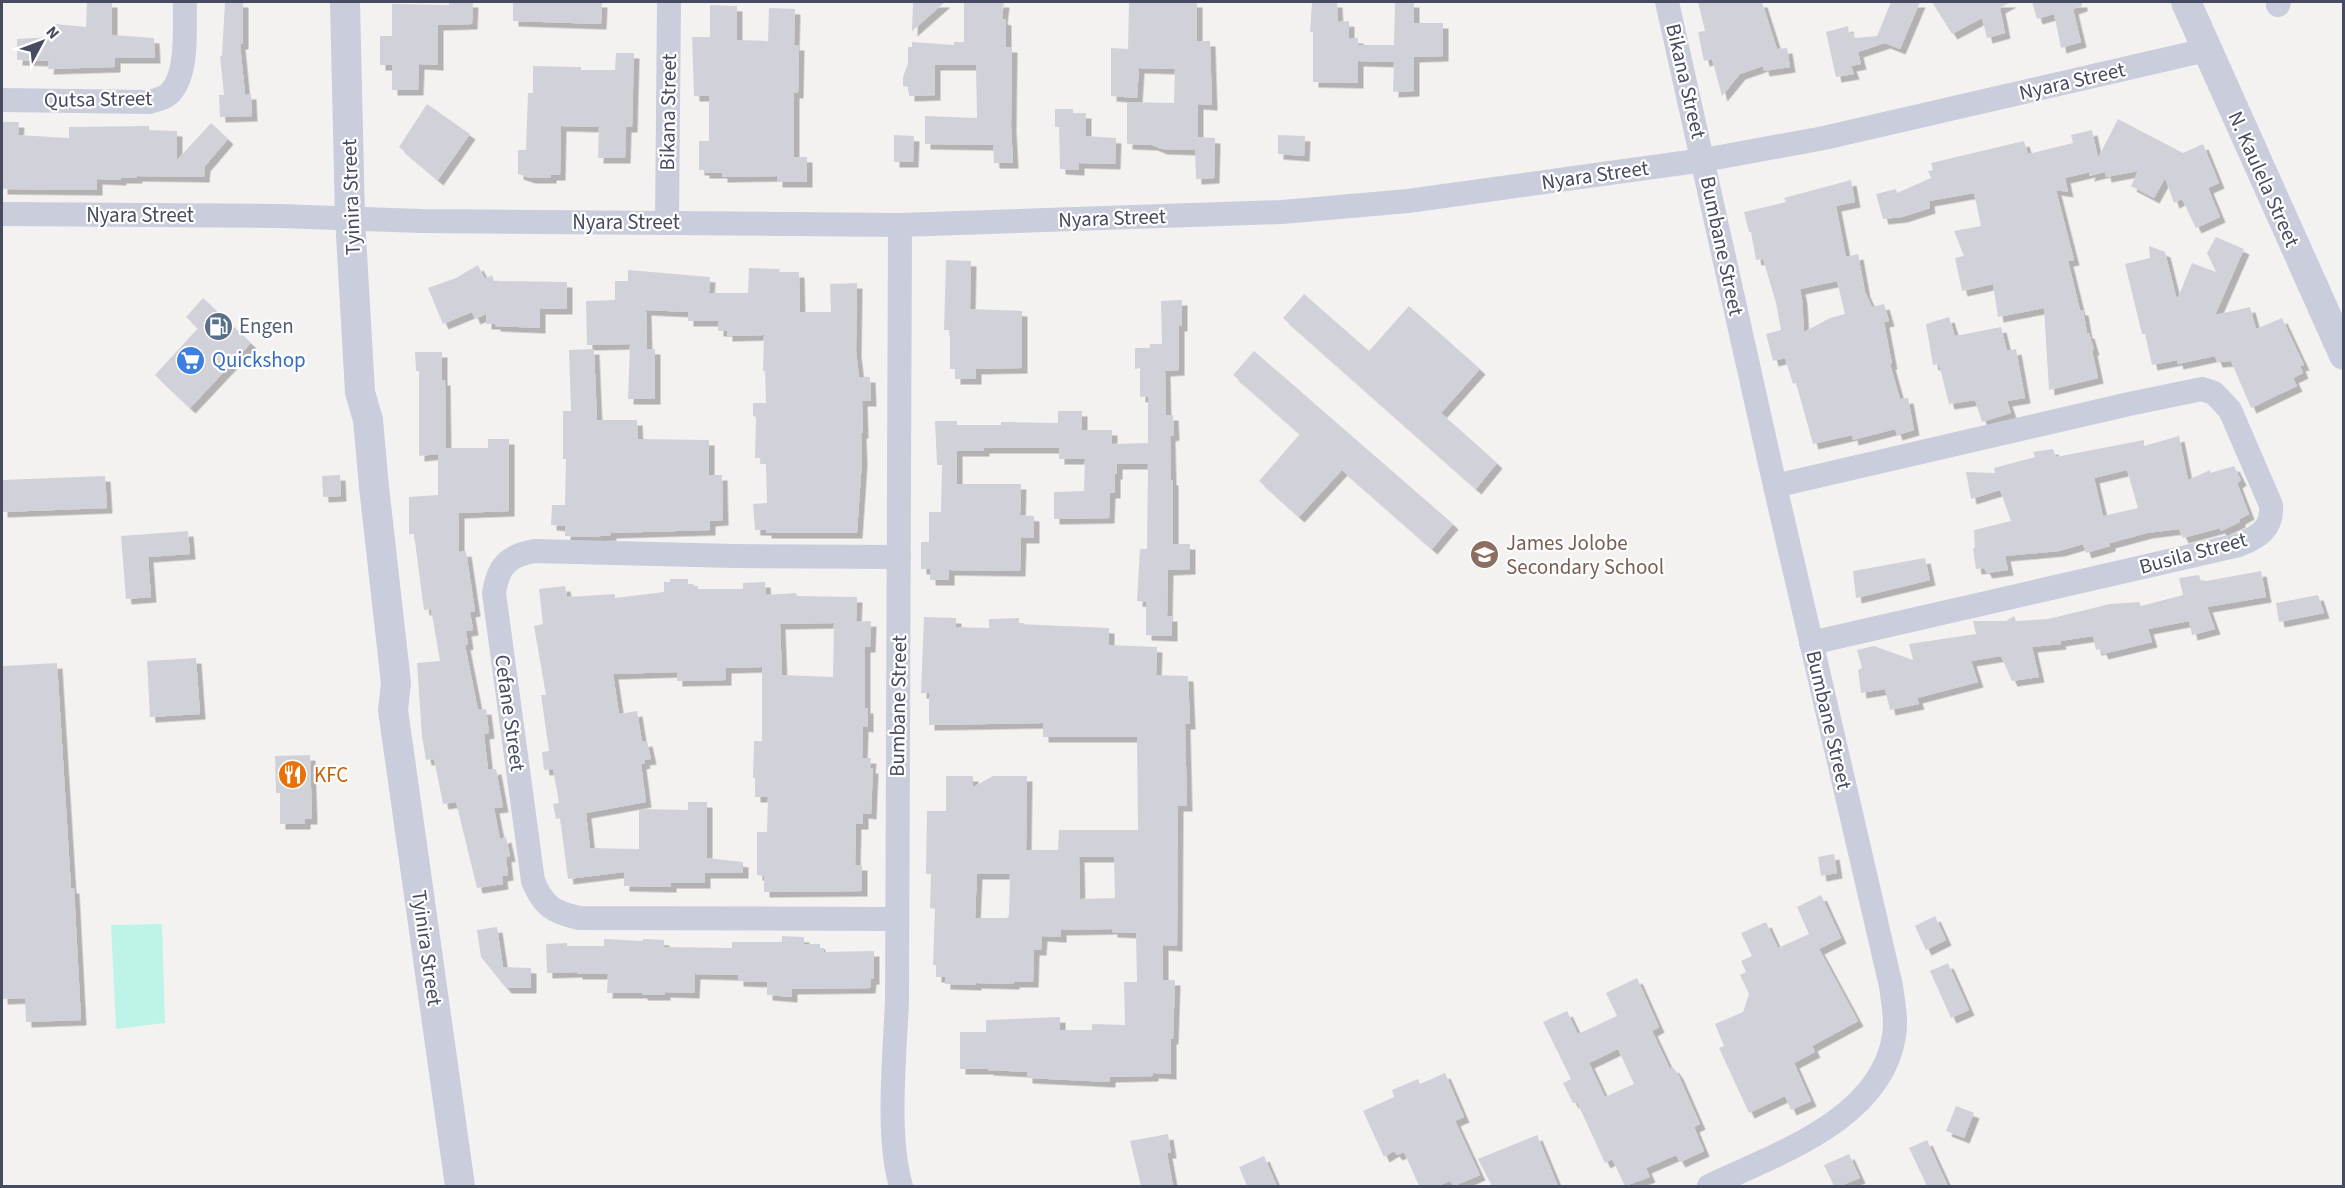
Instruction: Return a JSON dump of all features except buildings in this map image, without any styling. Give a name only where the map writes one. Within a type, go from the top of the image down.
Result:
[{"type":"street","name":"Qutsa Street","points":[[2,100],[149,102],[161,99],[170,94],[181,75],[184,2]]},
{"type":"street","name":"Tyinira Street","points":[[345,2],[350,218],[360,392],[368,420],[396,683],[393,710],[460,1186]]},
{"type":"street","name":"Bikana Street","points":[[667,222],[669,2]]},
{"type":"street","name":"Bikana Street","points":[[1667,2],[1704,160]]},
{"type":"street","name":"N. Kaulela Street","points":[[2186,2],[2343,355]]},
{"type":"street","name":"Nyara Street","points":[[2,214],[350,218],[421,221],[900,225],[1282,212],[1336,208],[1408,201],[1704,160],[1824,138],[2206,50]]},
{"type":"street","name":"Bumbane Street","points":[[1704,160],[1775,486],[1891,986],[1894,1035],[1882,1073],[1871,1090],[1848,1112],[1815,1135],[1708,1186]]},
{"type":"street","name":"Bumbane Street","points":[[900,225],[897,1000],[893,1126],[895,1157],[901,1186]]},
{"type":"street","name":"Busila Street","points":[[1775,486],[2202,389],[2214,393],[2230,410],[2271,505],[2272,514],[2269,525],[2262,533],[2239,545],[1811,643]]},
{"type":"street","name":"Cefane Street","points":[[896,919],[579,918],[562,914],[547,906],[539,896],[533,881],[494,593],[497,577],[506,562],[519,554],[534,551],[899,557]]},
{"type":"green space","points":[[162,924],[165,1023],[116,1029],[111,925]]},
{"type":"place","name":"Engen","points":[[218,326]]},
{"type":"place","name":"Quickshop","points":[[191,360]]},
{"type":"place","name":"James Jolobe Secondary School","points":[[1485,555]]},
{"type":"place","name":"KFC","points":[[293,775]]}]
